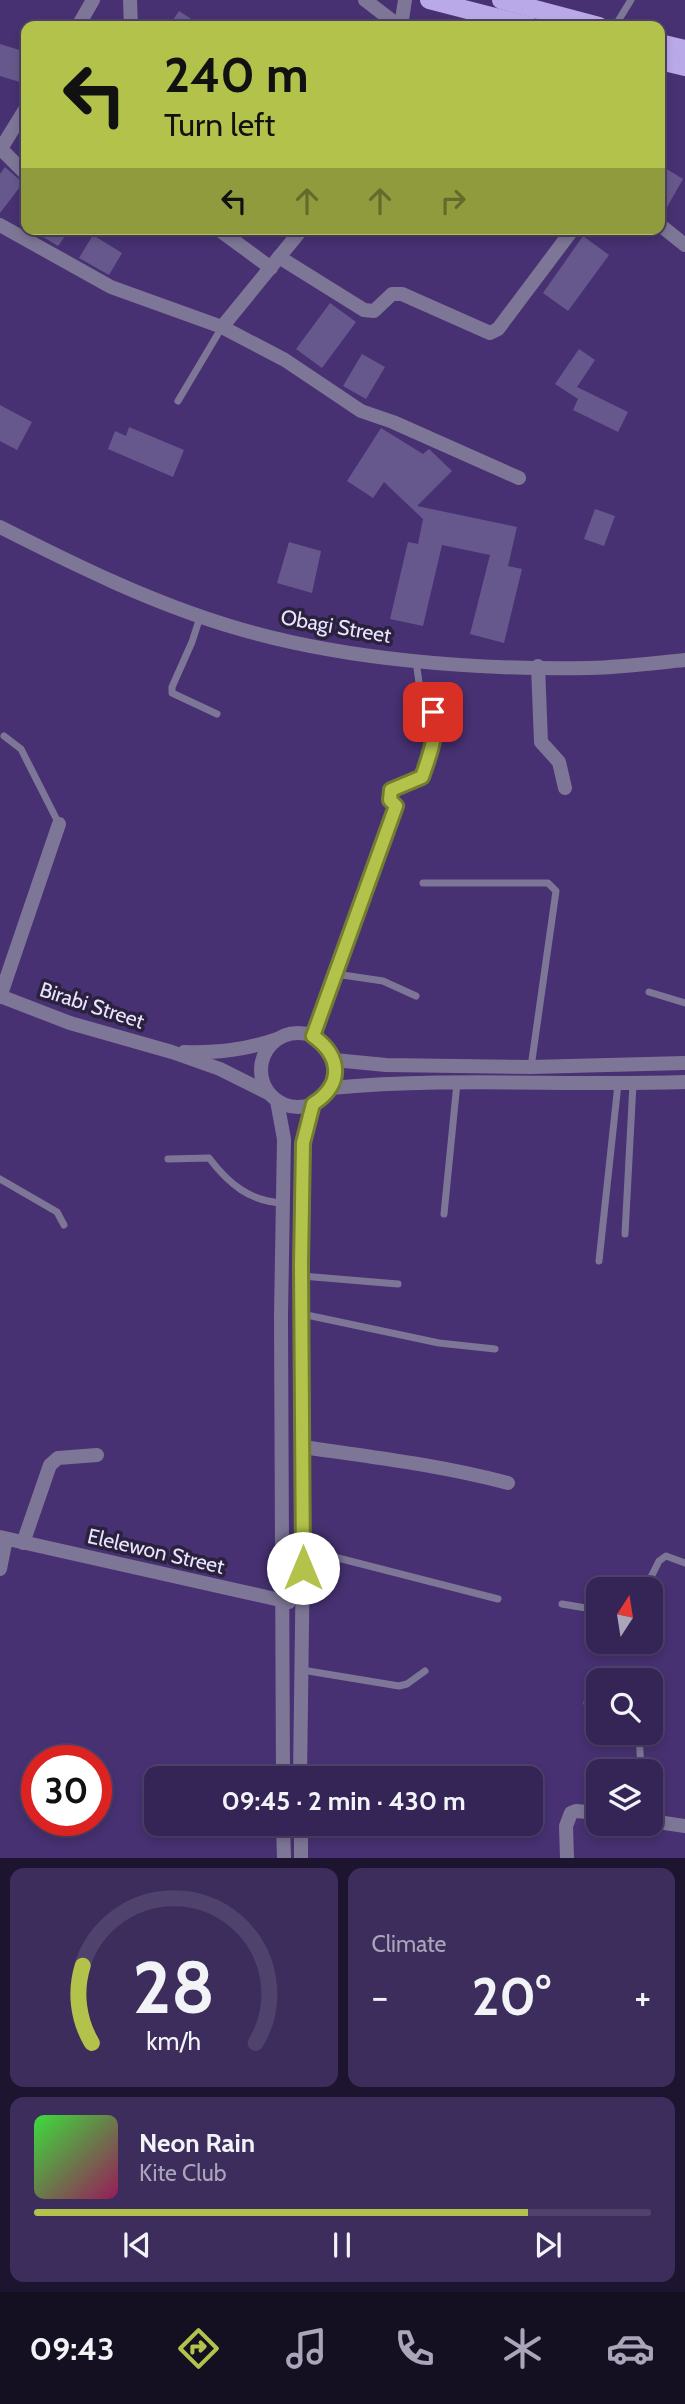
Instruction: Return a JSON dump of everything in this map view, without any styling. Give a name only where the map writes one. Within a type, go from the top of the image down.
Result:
[{"type":"main road","points":[[429,0],[511,21]]},
{"type":"main road","points":[[501,0],[579,21]]},
{"type":"main road","points":[[665,44],[685,49]]},
{"type":"main road","points":[[665,62],[685,67]]},
{"type":"street","points":[[81,21],[93,0]]},
{"type":"street","points":[[130,0],[131,21]]},
{"type":"street","points":[[365,0],[393,21]]},
{"type":"street","points":[[401,21],[405,0]]},
{"type":"street","points":[[21,115],[1,149],[21,169]]},
{"type":"street","points":[[0,225],[111,287],[222,327],[285,360],[361,411],[393,422],[519,478]]},
{"type":"street","points":[[665,229],[685,245]]},
{"type":"street","points":[[228,235],[364,310],[374,311],[392,294],[402,294],[490,333],[499,329],[569,235]]},
{"type":"street","points":[[222,327],[298,235]]},
{"type":"street","name":"Obagi Street","points":[[0,527],[65,560],[200,616],[234,628],[298,642],[387,658],[538,666],[591,668],[685,660]]},
{"type":"street","points":[[538,666],[541,741],[559,762],[565,788]]},
{"type":"street","points":[[313,1036],[396,806]]},
{"type":"street","points":[[0,997],[59,824]]},
{"type":"street","name":"Birabi Street","points":[[0,997],[70,1023],[172,1052]]},
{"type":"street","points":[[301,1033],[313,1036],[326,1046],[334,1060],[335,1079],[324,1097],[313,1104],[289,1106],[220,1069],[172,1052],[221,1053],[301,1033]]},
{"type":"street","points":[[278,1039],[269,1047],[261,1070],[262,1082],[273,1097],[284,1139],[283,1766]]},
{"type":"street","points":[[334,1060],[386,1065],[531,1067],[685,1063]]},
{"type":"street","points":[[331,1087],[386,1083],[685,1082]]},
{"type":"street","points":[[300,1766],[303,1143],[313,1104]]},
{"type":"street","points":[[303,1447],[465,1471],[508,1483]]},
{"type":"street","points":[[23,1543],[50,1465],[58,1458],[97,1455]]},
{"type":"street","points":[[0,1569],[3,1538]]},
{"type":"street","name":"Elelewon Street","points":[[3,1538],[302,1605]]},
{"type":"street","points":[[567,1858],[566,1826],[571,1813],[586,1812]]},
{"type":"street","points":[[663,1823],[685,1826]]},
{"type":"street","points":[[284,1836],[284,1858]]},
{"type":"street","points":[[301,1836],[301,1858]]},
{"type":"lane","points":[[618,21],[631,0]]},
{"type":"lane","points":[[178,401],[222,327]]},
{"type":"lane","points":[[200,616],[172,693],[217,714]]},
{"type":"lane","points":[[396,806],[390,800],[391,790],[422,777],[430,757],[436,719],[421,697],[416,660]]},
{"type":"lane","points":[[4,736],[20,749],[59,824]]},
{"type":"lane","points":[[423,883],[548,883],[556,891],[531,1067]]},
{"type":"lane","points":[[335,974],[383,981],[416,996]]},
{"type":"lane","points":[[649,992],[685,1003]]},
{"type":"lane","points":[[444,1214],[457,1082]]},
{"type":"lane","points":[[625,1084],[625,1234]]},
{"type":"lane","points":[[599,1261],[625,1084]]},
{"type":"lane","points":[[168,1159],[209,1158],[231,1184],[254,1198],[283,1203]]},
{"type":"lane","points":[[0,1180],[57,1212],[64,1224]]},
{"type":"lane","points":[[301,1276],[398,1284]]},
{"type":"lane","points":[[302,1314],[439,1343],[495,1349]]},
{"type":"lane","points":[[303,1549],[498,1599]]},
{"type":"lane","points":[[651,1577],[659,1561],[666,1556],[685,1563]]},
{"type":"lane","points":[[562,1604],[586,1608]]},
{"type":"lane","points":[[302,1670],[399,1686],[407,1684],[425,1671]]},
{"type":"building","points":[[179,11],[194,21],[172,21]]},
{"type":"building","points":[[0,44],[21,50],[21,82],[0,76]]},
{"type":"building","points":[[5,167],[21,181],[21,186],[0,213],[0,174]]},
{"type":"building","points":[[665,168],[683,179],[665,211]]},
{"type":"building","points":[[40,235],[66,235],[58,246]]},
{"type":"building","points":[[93,235],[122,253],[109,275],[79,258]]},
{"type":"building","points":[[583,236],[609,255],[568,311],[543,293]]},
{"type":"building","points":[[330,303],[356,322],[322,368],[296,349]]},
{"type":"building","points":[[579,349],[595,360],[577,387],[628,412],[618,432],[573,410],[578,399],[555,384]]},
{"type":"building","points":[[362,354],[385,367],[366,399],[343,386]]},
{"type":"building","points":[[0,405],[32,422],[17,450],[0,441]]},
{"type":"building","points":[[129,427],[184,450],[173,477],[108,449],[115,431],[126,436]]},
{"type":"building","points":[[381,428],[423,454],[429,449],[452,471],[417,506],[517,527],[508,566],[522,569],[504,643],[470,634],[490,555],[442,545],[423,626],[390,619],[408,542],[418,544],[423,519],[384,482],[373,498],[347,481]]},
{"type":"building","points":[[595,509],[615,516],[604,546],[584,539]]},
{"type":"building","points":[[289,542],[321,551],[312,593],[277,583]]},
{"type":"route","points":[[303,1568],[303,1143],[313,1104],[324,1097],[335,1079],[334,1060],[326,1046],[313,1036],[396,806],[390,800],[391,790],[422,777],[430,757],[436,719],[433,712]]}]
